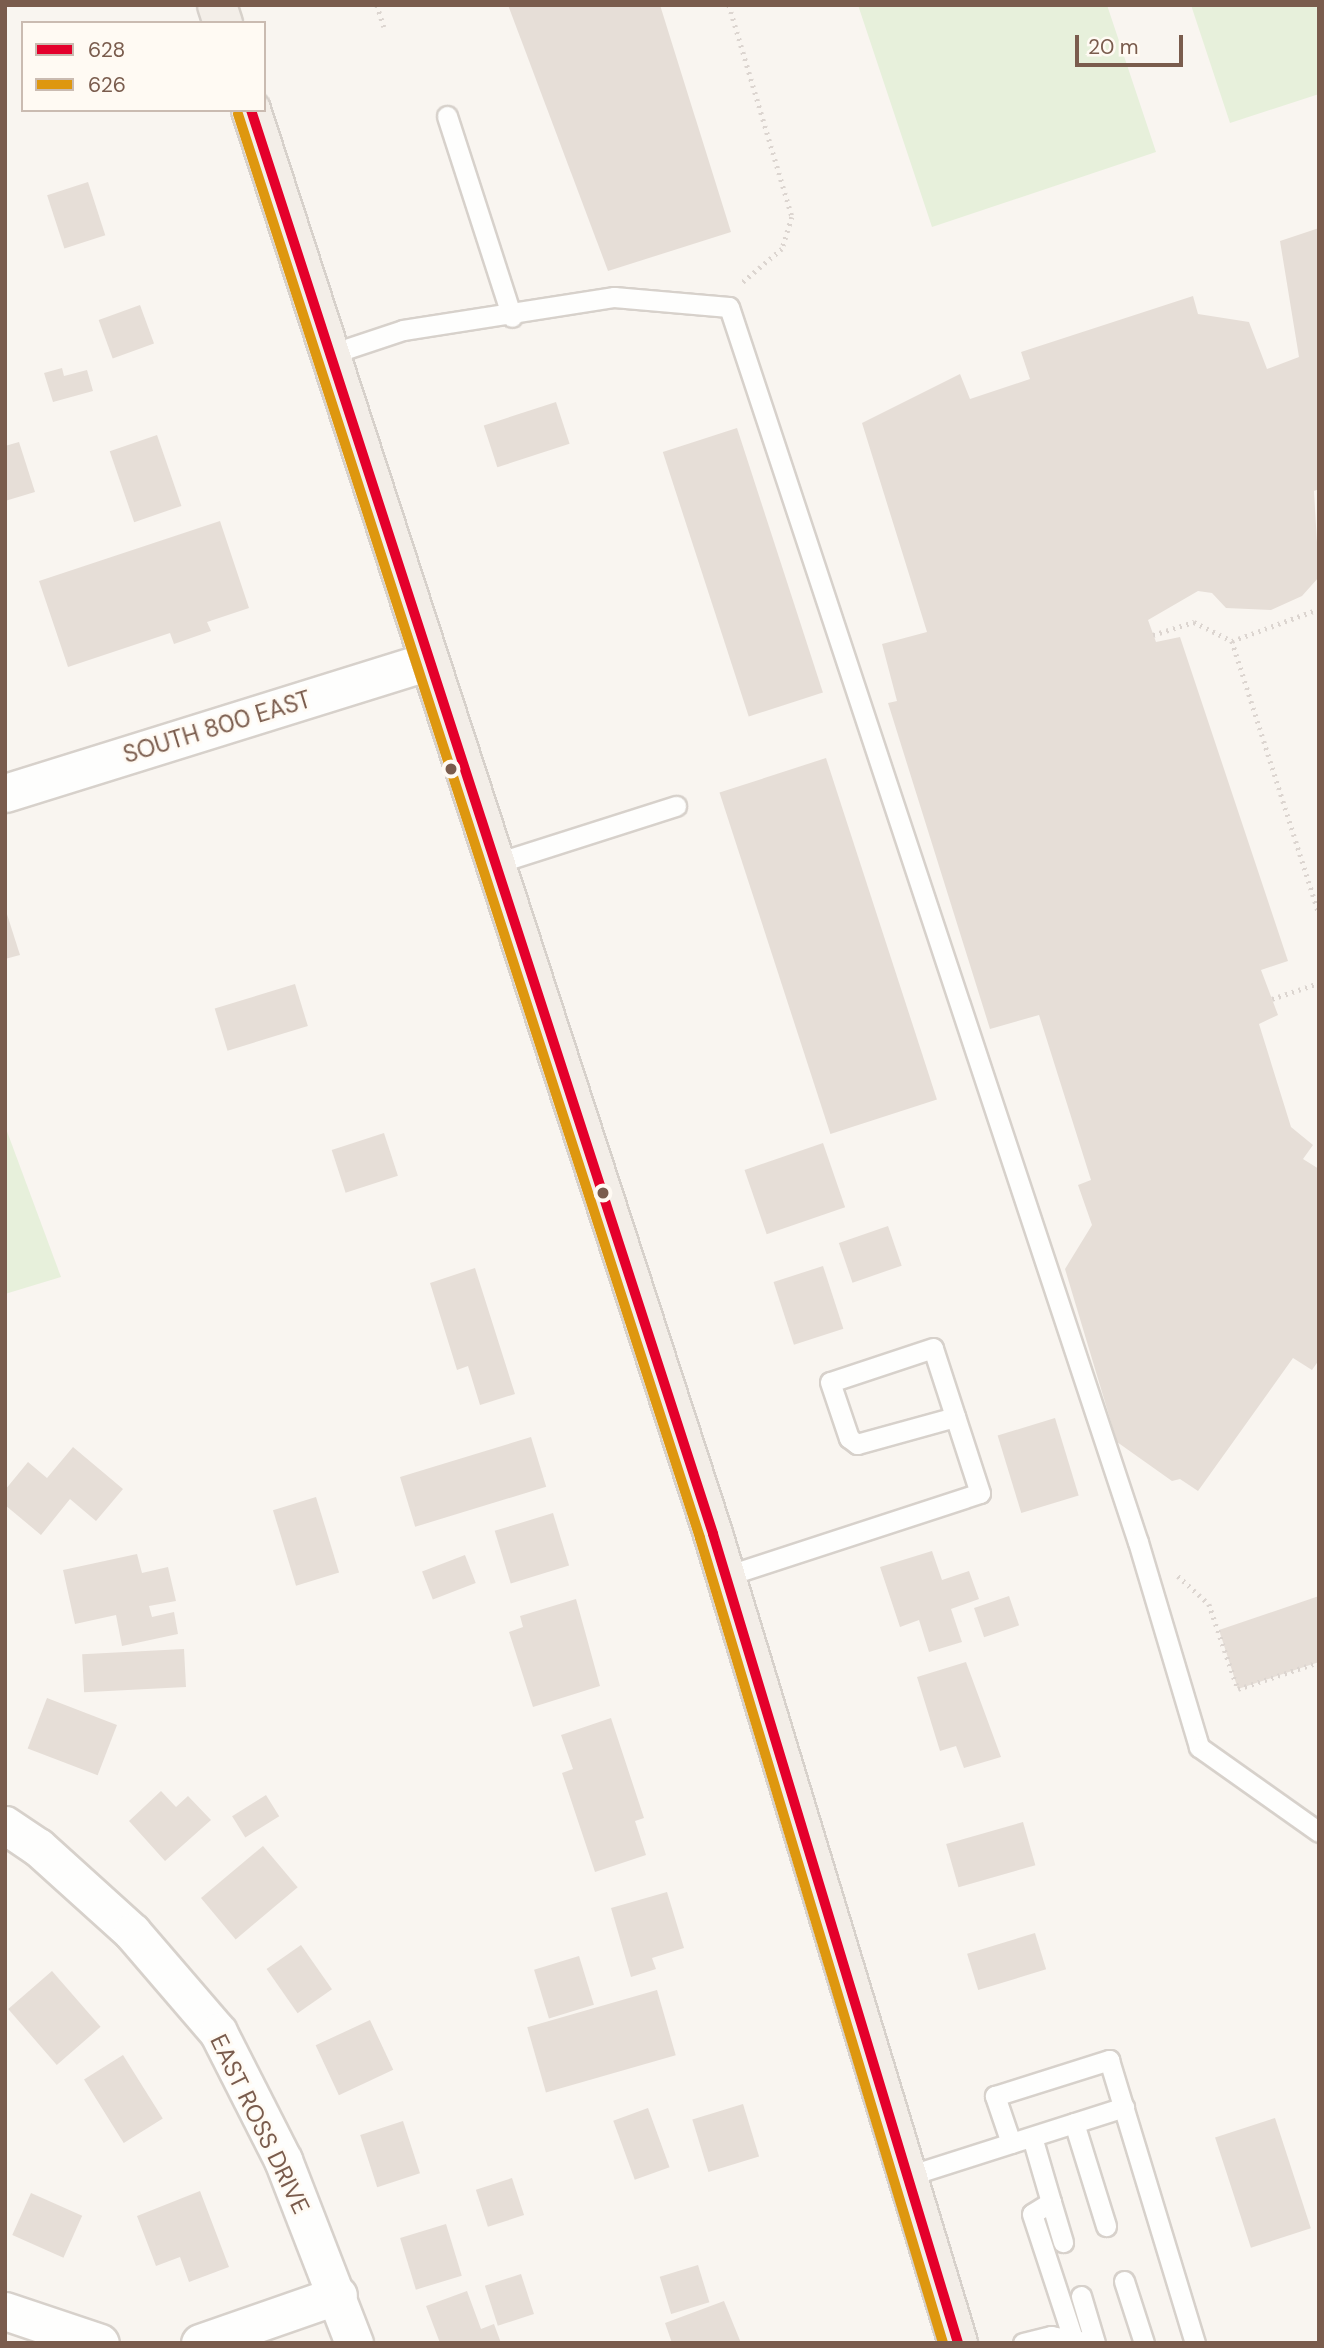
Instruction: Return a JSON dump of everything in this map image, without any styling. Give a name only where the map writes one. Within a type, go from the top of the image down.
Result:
[{"type":"main road","points":[[252,112],[726,1576],[958,2343]]},
{"type":"street","name":"SOUTH 800 EAST","points":[[5,793],[429,661]]},
{"type":"street","name":"EAST ROSS DRIVE","points":[[5,1825],[38,1847],[132,1933],[218,2032],[284,2160],[338,2295],[354,2343]]},
{"type":"street","points":[[200,2343],[338,2295]]},
{"type":"street","points":[[5,2311],[100,2343]]},
{"type":"lane","points":[[446,116],[512,317]]},
{"type":"lane","points":[[331,354],[403,330],[512,317],[614,297],[719,303],[729,307],[1138,1542],[1199,1747],[1319,1832]]},
{"type":"lane","points":[[497,863],[676,806]]},
{"type":"lane","points":[[726,1576],[981,1493],[933,1348],[830,1382],[849,1438],[857,1444],[955,1417]]},
{"type":"lane","points":[[1011,2143],[995,2096],[1109,2060],[1195,2343]]},
{"type":"lane","points":[[908,2176],[1124,2107]]},
{"type":"lane","points":[[1074,2123],[1107,2226]]},
{"type":"lane","points":[[1032,2137],[1063,2242]]},
{"type":"lane","points":[[1051,2202],[1032,2214],[1086,2342]]},
{"type":"lane","points":[[1125,2281],[1144,2343]]},
{"type":"lane","points":[[1081,2296],[1086,2342]]},
{"type":"lane","points":[[1023,2343],[1051,2336],[1086,2342]]},
{"type":"path","points":[[377,5],[384,27]]},
{"type":"path","points":[[729,5],[792,218],[782,249],[737,286]]},
{"type":"path","points":[[1232,641],[1319,609]]},
{"type":"path","points":[[1153,635],[1194,622],[1232,641],[1319,913]]},
{"type":"path","points":[[1272,999],[1319,983]]},
{"type":"path","points":[[1138,1542],[1209,1604],[1238,1689],[1319,1662]]},
{"type":"green space","points":[[858,5],[1107,5],[1156,152],[932,227]]},
{"type":"green space","points":[[1191,5],[1319,5],[1319,94],[1230,123]]},
{"type":"green space","points":[[5,1126],[61,1277],[5,1294]]},
{"type":"building","points":[[508,5],[660,5],[731,232],[608,271]]},
{"type":"building","points":[[88,182],[105,235],[64,249],[47,195]]},
{"type":"building","points":[[1319,228],[1319,489],[1314,491],[1319,577],[1302,596],[1271,610],[1226,608],[1212,593],[1198,591],[1148,620],[1156,642],[1180,637],[1288,961],[1261,970],[1278,1015],[1259,1024],[1291,1127],[1313,1145],[1303,1159],[1319,1169],[1319,1360],[1312,1370],[1293,1358],[1198,1491],[1180,1479],[1172,1481],[1117,1442],[1065,1269],[1092,1225],[1078,1185],[1091,1180],[1039,1015],[990,1029],[888,703],[897,701],[882,644],[927,632],[862,423],[960,374],[970,399],[1030,379],[1021,352],[1193,296],[1198,314],[1249,322],[1267,369],[1299,357],[1280,241]]},
{"type":"building","points":[[140,305],[154,344],[113,359],[99,320]]},
{"type":"building","points":[[62,368],[64,376],[87,370],[93,391],[53,402],[44,373]]},
{"type":"building","points":[[556,402],[570,444],[497,467],[484,425]]},
{"type":"building","points":[[737,428],[823,692],[749,716],[663,452]]},
{"type":"building","points":[[157,435],[181,506],[134,522],[110,451]]},
{"type":"building","points":[[19,442],[35,492],[5,501],[5,446]]},
{"type":"building","points":[[220,521],[249,608],[207,622],[211,631],[174,644],[170,633],[68,667],[39,581]]},
{"type":"building","points":[[826,758],[937,1099],[830,1134],[719,793]]},
{"type":"building","points":[[5,908],[20,955],[5,959]]},
{"type":"building","points":[[295,984],[308,1026],[228,1051],[215,1009]]},
{"type":"building","points":[[384,1133],[398,1176],[346,1193],[332,1150]]},
{"type":"building","points":[[823,1143],[845,1207],[767,1234],[745,1170]]},
{"type":"building","points":[[888,1226],[902,1266],[853,1283],[839,1243]]},
{"type":"building","points":[[823,1266],[843,1329],[794,1345],[774,1282]]},
{"type":"building","points":[[475,1268],[515,1394],[480,1405],[468,1366],[457,1370],[430,1283]]},
{"type":"building","points":[[1055,1418],[1079,1495],[1021,1513],[998,1436]]},
{"type":"building","points":[[531,1437],[546,1487],[415,1527],[400,1477]]},
{"type":"building","points":[[73,1447],[123,1489],[96,1521],[70,1499],[41,1535],[5,1505],[5,1490],[28,1462],[47,1478]]},
{"type":"building","points":[[316,1497],[339,1573],[296,1586],[273,1510]]},
{"type":"building","points":[[553,1513],[569,1566],[511,1583],[495,1531]]},
{"type":"building","points":[[932,1551],[942,1580],[969,1571],[979,1599],[951,1609],[962,1642],[929,1652],[919,1620],[900,1627],[880,1567]]},
{"type":"building","points":[[137,1554],[142,1573],[168,1567],[176,1601],[149,1606],[152,1617],[174,1612],[178,1634],[122,1646],[116,1615],[75,1624],[63,1570]]},
{"type":"building","points":[[465,1555],[476,1583],[433,1599],[422,1571]]},
{"type":"building","points":[[1009,1596],[1019,1625],[984,1637],[974,1608]]},
{"type":"building","points":[[1319,1596],[1319,1662],[1238,1689],[1219,1630]]},
{"type":"building","points":[[576,1599],[600,1686],[533,1707],[509,1632],[523,1627],[520,1616]]},
{"type":"building","points":[[184,1649],[186,1687],[84,1692],[82,1654]]},
{"type":"building","points":[[966,1662],[1001,1757],[964,1768],[956,1746],[940,1751],[917,1677]]},
{"type":"building","points":[[47,1698],[117,1725],[98,1775],[28,1748]]},
{"type":"building","points":[[611,1718],[644,1818],[635,1821],[646,1855],[595,1872],[562,1773],[573,1769],[561,1735]]},
{"type":"building","points":[[161,1791],[176,1807],[188,1796],[211,1820],[165,1861],[129,1821]]},
{"type":"building","points":[[266,1795],[279,1816],[245,1837],[232,1816]]},
{"type":"building","points":[[1023,1822],[1035,1865],[959,1887],[946,1844]]},
{"type":"building","points":[[263,1846],[298,1887],[236,1939],[201,1898]]},
{"type":"building","points":[[667,1892],[684,1948],[652,1958],[656,1969],[631,1977],[611,1908]]},
{"type":"building","points":[[1035,1933],[1046,1969],[978,1990],[967,1954]]},
{"type":"building","points":[[301,1945],[332,1989],[298,2013],[267,1969]]},
{"type":"building","points":[[579,1956],[594,2005],[549,2019],[534,1970]]},
{"type":"building","points":[[52,1971],[101,2027],[57,2065],[8,2009]]},
{"type":"building","points":[[657,1990],[676,2055],[546,2093],[527,2027]]},
{"type":"building","points":[[370,2020],[393,2070],[339,2095],[316,2045]]},
{"type":"building","points":[[123,2055],[163,2119],[124,2143],[84,2079]]},
{"type":"building","points":[[743,2104],[759,2157],[708,2172],[692,2119]]},
{"type":"building","points":[[648,2108],[670,2167],[635,2180],[613,2121]]},
{"type":"building","points":[[1275,2118],[1311,2228],[1251,2248],[1215,2137]]},
{"type":"building","points":[[403,2121],[420,2173],[377,2187],[360,2135]]},
{"type":"building","points":[[512,2178],[524,2215],[488,2227],[476,2190]]},
{"type":"building","points":[[200,2191],[229,2267],[189,2282],[180,2257],[156,2266],[137,2216]]},
{"type":"building","points":[[31,2193],[82,2216],[63,2258],[12,2235]]},
{"type":"building","points":[[446,2224],[462,2276],[416,2290],[400,2238]]},
{"type":"building","points":[[698,2265],[709,2302],[671,2314],[660,2277]]},
{"type":"building","points":[[521,2274],[534,2314],[498,2326],[485,2286]]},
{"type":"building","points":[[467,2291],[481,2329],[494,2324],[501,2343],[440,2343],[426,2306]]},
{"type":"building","points":[[724,2301],[741,2343],[672,2343],[665,2323]]},
{"type":"transit line","name":"628","points":[[252,112],[713,1534],[958,2343]]},
{"type":"transit line","name":"626","points":[[238,114],[700,1538],[943,2343]]}]
